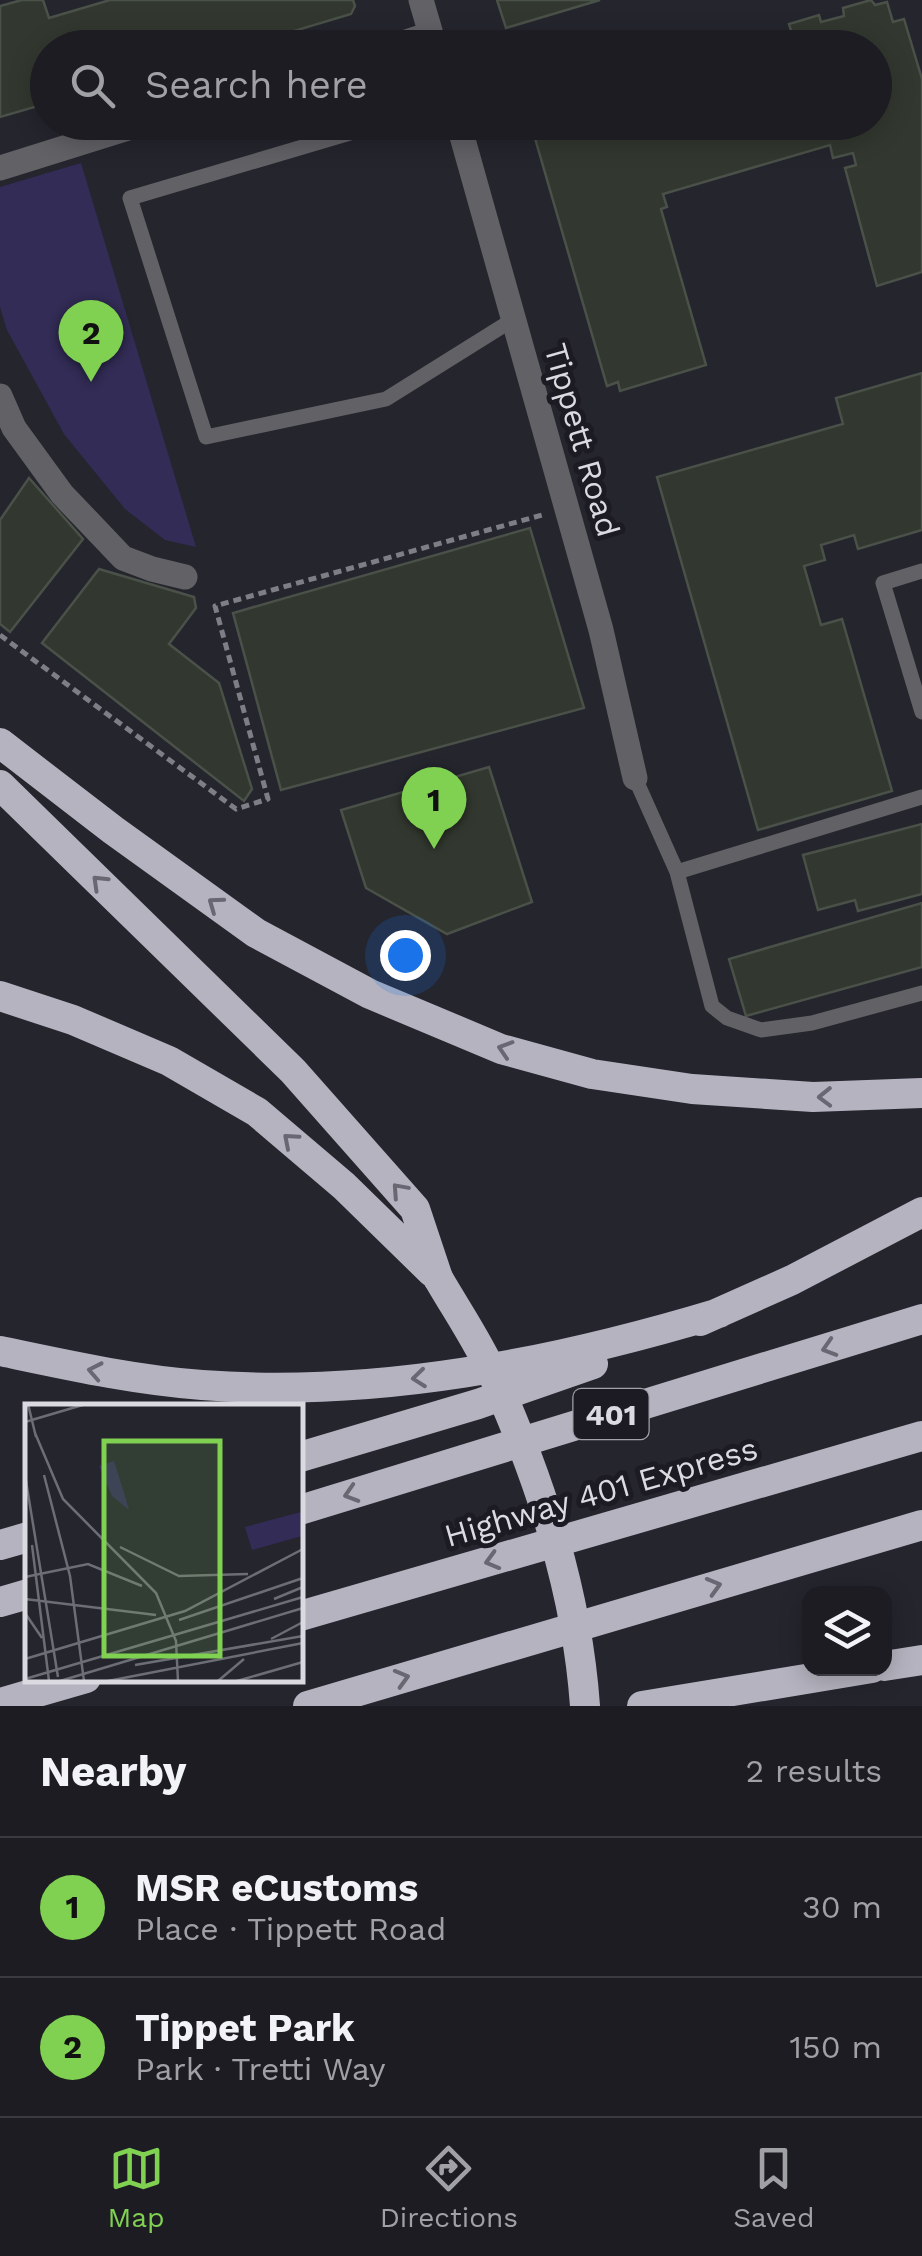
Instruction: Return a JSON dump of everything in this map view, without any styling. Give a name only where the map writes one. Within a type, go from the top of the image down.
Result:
[{"type":"highway","points":[[0,743],[256,934],[370,994],[501,1049],[592,1074],[692,1089],[813,1098],[922,1093]]},
{"type":"highway","points":[[0,785],[293,1071],[415,1209],[438,1278],[494,1376],[548,1515],[578,1640],[585,1706]]},
{"type":"highway","points":[[0,996],[74,1020],[169,1061],[257,1112],[344,1186],[438,1278]]},
{"type":"highway","points":[[302,1456],[558,1377],[792,1280],[922,1212]]},
{"type":"highway","points":[[0,1351],[150,1380],[222,1386],[312,1386],[497,1368],[602,1346],[719,1313]]},
{"type":"highway","name":"401","points":[[302,1509],[922,1319]]},
{"type":"highway","points":[[821,1465],[922,1426]]},
{"type":"highway","name":"Highway 401 Express","points":[[302,1615],[922,1436]]},
{"type":"highway","points":[[308,1706],[922,1525]]},
{"type":"highway","points":[[0,1545],[25,1537]]},
{"type":"highway","points":[[0,1602],[25,1595]]},
{"type":"highway","points":[[892,1665],[922,1660]]},
{"type":"highway","points":[[642,1706],[824,1676]]},
{"type":"highway","points":[[0,1704],[76,1681]]},
{"type":"street","points":[[420,0],[429,30]]},
{"type":"street","points":[[0,168],[89,140]]},
{"type":"street","name":"Tippett Road","points":[[463,140],[601,630],[635,778]]},
{"type":"street","points":[[0,396],[14,428],[62,494],[123,558],[185,576]]},
{"type":"lane","points":[[325,140],[130,198],[206,437],[386,400],[514,319]]},
{"type":"lane","points":[[922,571],[883,584],[922,712]]},
{"type":"lane","points":[[635,778],[677,872],[712,1006],[727,1018],[760,1030],[795,1026],[922,993]]},
{"type":"lane","points":[[677,872],[922,797]]},
{"type":"path","points":[[0,635],[236,810],[268,799],[215,606],[567,509]]},
{"type":"shaded area","points":[[81,163],[196,547],[165,540],[125,509],[64,434],[7,330],[0,307],[0,187]]},
{"type":"building","points":[[43,0],[49,18],[110,0],[353,0],[355,6],[351,14],[297,30],[30,30],[30,108],[0,117],[0,6]]},
{"type":"building","points":[[497,0],[600,0],[506,28]]},
{"type":"building","points":[[871,0],[875,5],[887,2],[893,22],[904,19],[922,79],[922,272],[877,286],[845,168],[856,165],[853,153],[833,158],[830,145],[663,194],[667,207],[661,209],[706,365],[620,391],[618,382],[607,386],[535,140],[892,140],[892,30],[791,30],[789,24],[819,15],[821,22],[844,16],[843,8]]},
{"type":"building","points":[[922,373],[922,530],[858,549],[854,535],[821,545],[825,560],[804,566],[821,625],[842,619],[892,791],[758,830],[657,477],[843,424],[836,398]]},
{"type":"building","points":[[29,478],[83,539],[10,632],[0,624],[0,520]]},
{"type":"building","points":[[530,528],[584,708],[281,790],[233,613]]},
{"type":"building","points":[[99,569],[194,597],[196,608],[169,644],[219,683],[252,789],[244,801],[42,643]]},
{"type":"building","points":[[489,767],[532,902],[447,934],[366,888],[341,810]]},
{"type":"building","points":[[922,824],[922,894],[858,911],[855,900],[818,910],[803,855]]},
{"type":"building","points":[[922,903],[922,967],[746,1016],[729,959]]},
{"type":"place","name":"Tippet Park","points":[[91,382]]},
{"type":"place","name":"MSR eCustoms","points":[[434,849]]}]
